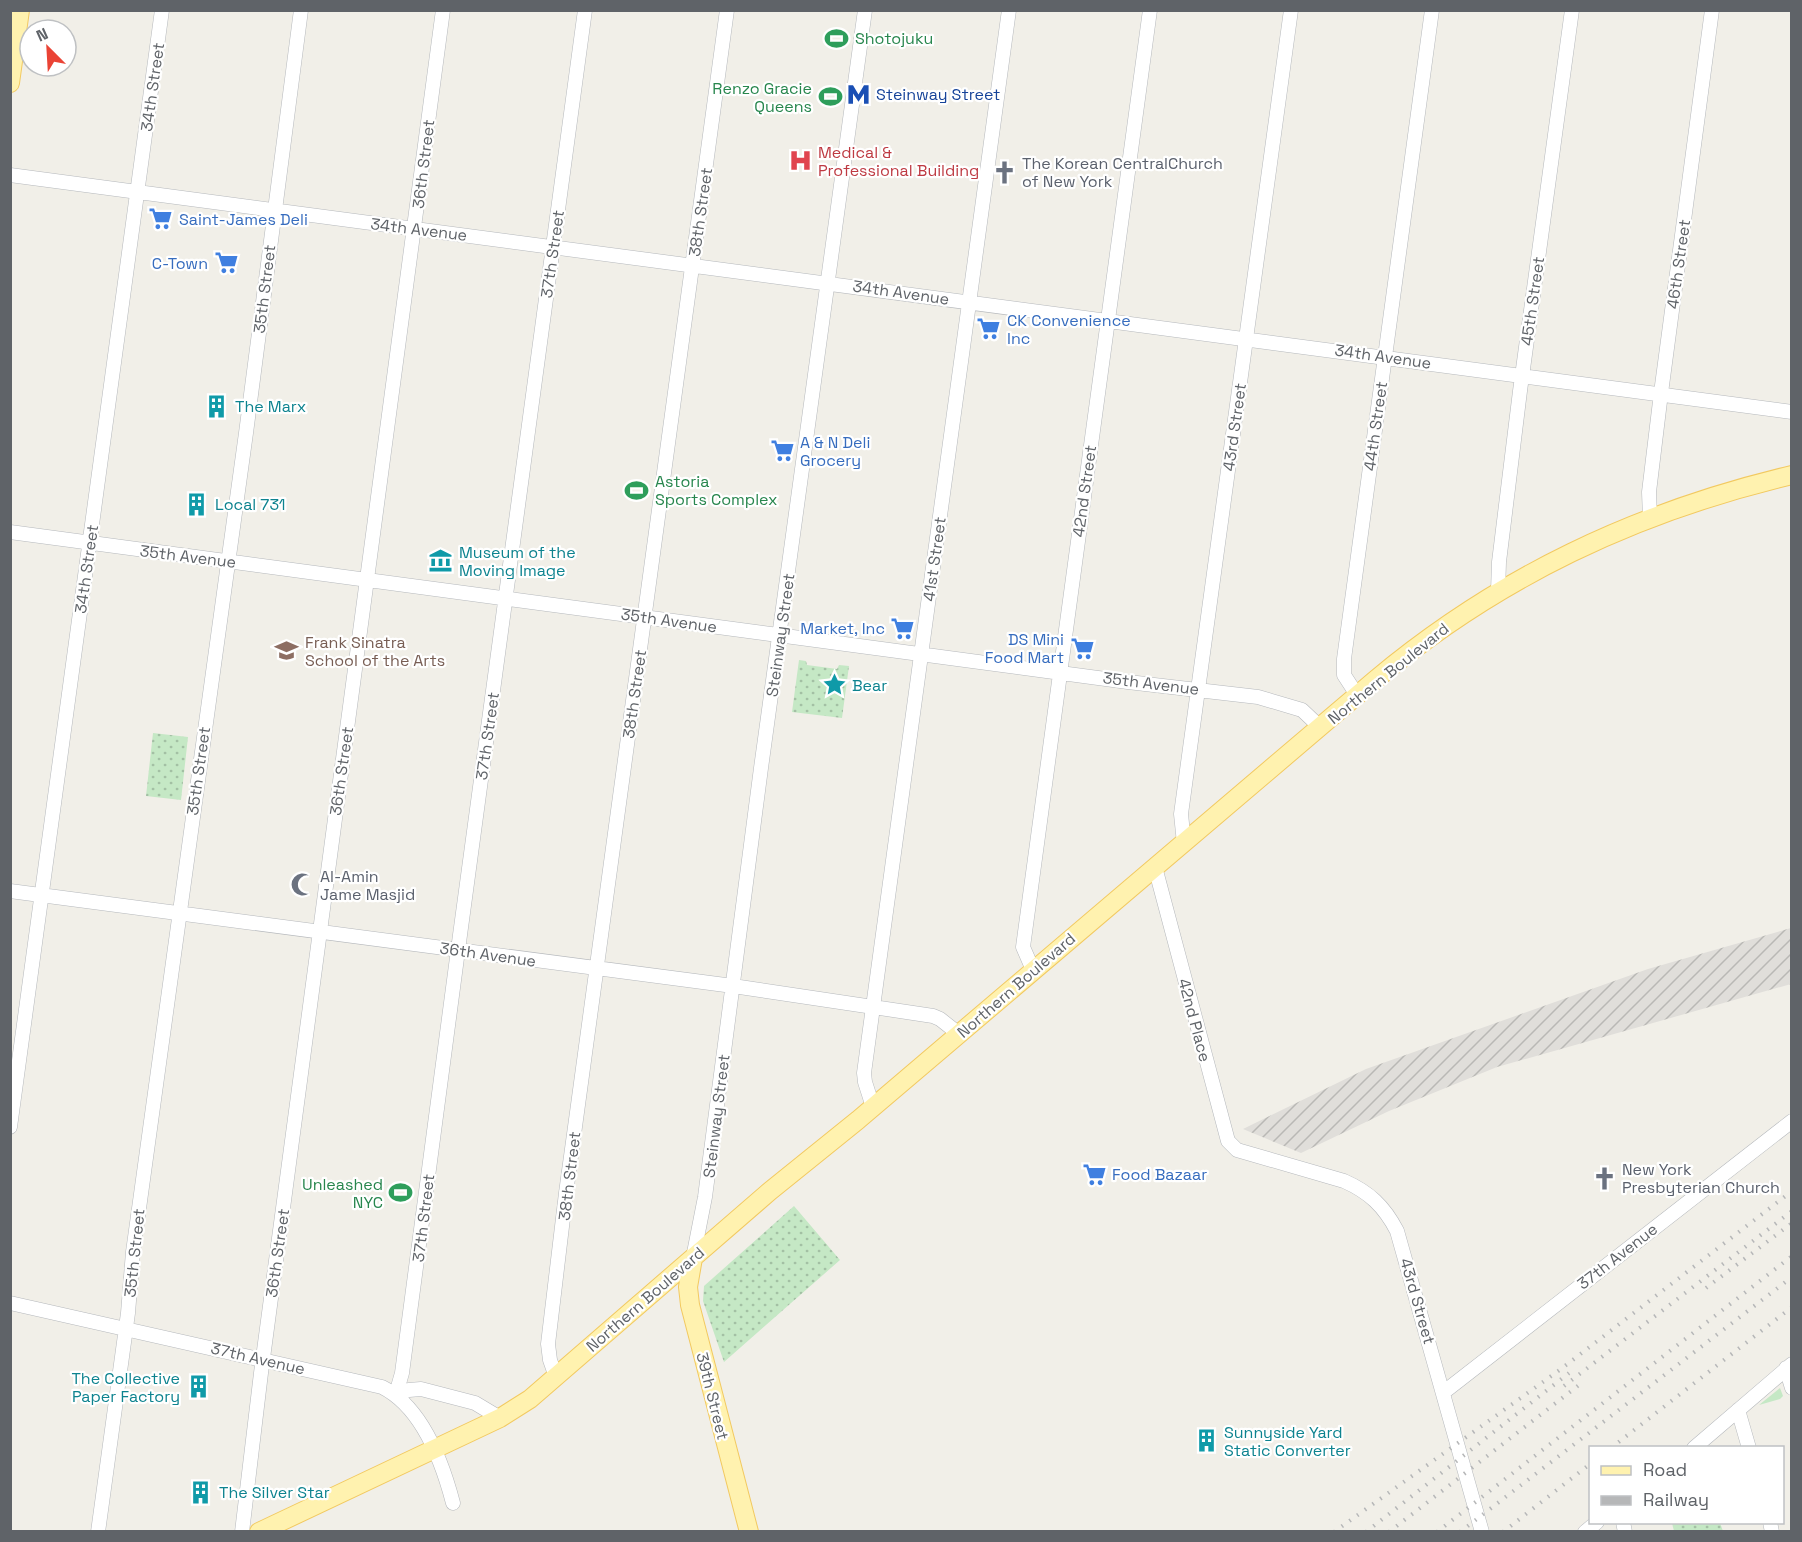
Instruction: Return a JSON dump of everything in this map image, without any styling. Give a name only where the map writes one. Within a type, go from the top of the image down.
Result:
[{"type":"main road","points":[[10,83],[20,10]]},
{"type":"main road","name":"Northern Boulevard","points":[[259,1532],[500,1418],[520,1406],[770,1191],[873,1107],[1357,695],[1419,645],[1498,591],[1560,556],[1650,518],[1723,493],[1791,476]]},
{"type":"main road","name":"39th Street","points":[[693,1258],[689,1299],[749,1532]]},
{"type":"street","name":"34th Street","points":[[10,1127],[162,10]]},
{"type":"street","name":"35th Street","points":[[98,1532],[125,1329],[134,1240],[246,433],[301,10]]},
{"type":"street","name":"36th Street","points":[[242,1532],[319,932],[443,10]]},
{"type":"street","name":"37th Street","points":[[396,1394],[402,1373],[585,10]]},
{"type":"street","name":"38th Street","points":[[556,1377],[550,1360],[548,1344],[727,10]]},
{"type":"street","name":"Steinway Street","points":[[693,1258],[705,1197],[779,634],[865,10]]},
{"type":"street","name":"41st Street","points":[[873,1107],[864,1082],[864,1073],[1009,10]]},
{"type":"street","name":"42nd Street","points":[[1033,970],[1023,947],[1150,10]]},
{"type":"street","name":"43rd Street","points":[[1184,843],[1181,813],[1291,10]]},
{"type":"street","name":"44th Street","points":[[1357,695],[1347,681],[1344,670],[1432,10]]},
{"type":"street","name":"45th Street","points":[[1498,591],[1499,562],[1522,375],[1572,10]]},
{"type":"street","name":"46th Street","points":[[1650,518],[1649,492],[1660,393],[1712,10]]},
{"type":"street","name":"34th Avenue","points":[[10,175],[1791,412]]},
{"type":"street","name":"35th Avenue","points":[[10,532],[1242,694],[1302,710],[1320,727]]},
{"type":"street","name":"42nd Place","points":[[1155,867],[1226,1135],[1237,1150],[1257,1156]]},
{"type":"street","name":"36th Avenue","points":[[10,891],[733,986],[933,1016],[959,1034]]},
{"type":"street","name":"37th Avenue","points":[[1443,1392],[1791,1121]]},
{"type":"street","name":"43rd Street","points":[[1257,1156],[1344,1181],[1369,1194],[1390,1216],[1400,1239],[1482,1532]]},
{"type":"street","name":"37th Avenue","points":[[10,1303],[374,1384],[396,1394],[421,1389],[475,1403],[500,1418]]},
{"type":"street","points":[[1789,1366],[1791,1388]]},
{"type":"street","points":[[1696,1446],[1748,1399],[1789,1366]]},
{"type":"street","points":[[396,1394],[414,1414],[434,1449],[443,1467],[453,1503]]},
{"type":"street","points":[[1738,1410],[1748,1446]]},
{"type":"shaded area","points":[[1791,928],[1791,984],[1497,1067],[1389,1111],[1301,1153],[1243,1129],[1366,1069],[1648,969]]},
{"type":"green space","points":[[799,660],[806,661],[807,665],[837,669],[839,665],[849,666],[842,718],[792,712]]},
{"type":"green space","points":[[153,733],[188,737],[181,800],[146,796]]},
{"type":"green space","points":[[794,1206],[840,1260],[724,1362],[703,1301],[704,1286]]},
{"type":"green space","points":[[1780,1388],[1783,1396],[1780,1399],[1759,1405]]},
{"type":"green space","points":[[1672,1524],[1720,1524],[1723,1531],[1674,1531]]},
{"type":"railway","points":[[1334,1532],[1561,1369],[1792,1191]]},
{"type":"railway","points":[[1564,1386],[1792,1211]]},
{"type":"railway","points":[[1706,1288],[1792,1223]]},
{"type":"railway","points":[[1437,1532],[1792,1256]]},
{"type":"railway","points":[[1460,1532],[1792,1277]]},
{"type":"railway","points":[[1614,1446],[1792,1307]]},
{"type":"railway","points":[[1366,1532],[1569,1373]]},
{"type":"railway","points":[[1389,1532],[1579,1385]]},
{"type":"railway","points":[[1503,1532],[1589,1465]]},
{"type":"place","name":"Shotojuku","points":[[837,38]]},
{"type":"place","name":"Steinway Street","points":[[858,94]]},
{"type":"place","name":"Renzo Gracie Queens","points":[[830,97]]},
{"type":"place","name":"Medical & Professional Building","points":[[800,161]]},
{"type":"place","name":"The Korean CentralChurch of New York","points":[[1004,172]]},
{"type":"place","name":"Saint-James Deli","points":[[161,219]]},
{"type":"place","name":"C-Town","points":[[226,263]]},
{"type":"place","name":"CK Convenience Inc","points":[[989,329]]},
{"type":"place","name":"The Marx","points":[[217,406]]},
{"type":"place","name":"A & N Deli Grocery","points":[[782,451]]},
{"type":"place","name":"Astoria Sports Complex","points":[[637,490]]},
{"type":"place","name":"Local 731","points":[[197,504]]},
{"type":"place","name":"Museum of the Moving Image","points":[[441,561]]},
{"type":"place","name":"Market, Inc","points":[[903,628]]},
{"type":"place","name":"DS Mini Food Mart","points":[[1082,648]]},
{"type":"place","name":"Frank Sinatra School of the Arts","points":[[287,651]]},
{"type":"place","name":"Bear","points":[[834,685]]},
{"type":"place","name":"Al-Amin Jame Masjid","points":[[302,885]]},
{"type":"place","name":"Food Bazaar","points":[[1094,1174]]},
{"type":"place","name":"New York Presbyterian Church","points":[[1604,1178]]},
{"type":"place","name":"Unleashed NYC","points":[[401,1193]]},
{"type":"place","name":"The Collective Paper Factory","points":[[198,1387]]},
{"type":"place","name":"Sunnyside Yard Static Converter","points":[[1206,1441]]},
{"type":"place","name":"The Silver Star","points":[[201,1492]]}]
